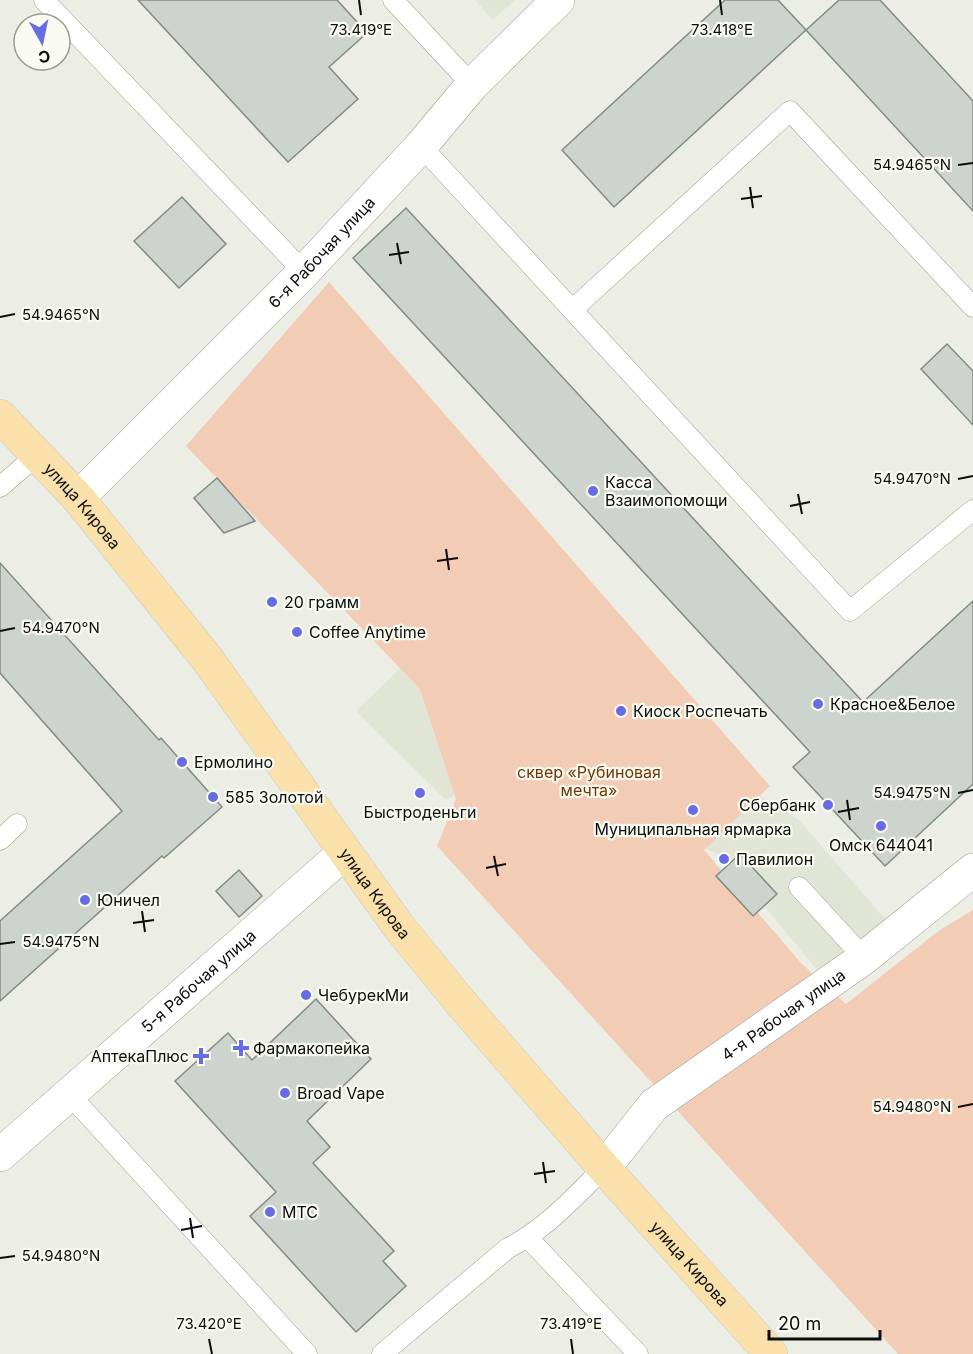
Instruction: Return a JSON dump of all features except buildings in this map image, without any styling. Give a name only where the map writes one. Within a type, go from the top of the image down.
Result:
[{"type":"main road","name":"улица Кирова","points":[[0,416],[78,498],[208,660],[344,853],[399,927],[461,1003],[604,1168],[771,1354]]},
{"type":"street","name":"6-я Рабочая улица","points":[[78,498],[304,272],[421,146],[472,85],[558,0]]},
{"type":"street","name":"5-я Рабочая улица","points":[[0,1155],[344,853]]},
{"type":"street","name":"4-я Рабочая улица","points":[[604,1168],[654,1105],[864,958],[973,870]]},
{"type":"lane","points":[[44,0],[304,272]]},
{"type":"lane","points":[[393,0],[472,85]]},
{"type":"lane","points":[[572,310],[790,111],[973,307]]},
{"type":"lane","points":[[421,146],[850,611],[973,510]]},
{"type":"lane","points":[[0,487],[37,455]]},
{"type":"lane","points":[[0,840],[17,824]]},
{"type":"lane","points":[[799,887],[864,958]]},
{"type":"lane","points":[[69,1094],[307,1354]]},
{"type":"lane","points":[[382,1354],[508,1248],[528,1238],[544,1225],[604,1168]]},
{"type":"lane","points":[[528,1238],[638,1354]]},
{"type":"shaded area","points":[[475,0],[515,0],[493,20]]},
{"type":"shaded area","name":"Муниципальная ярмарка","points":[[410,659],[724,773],[799,820],[886,920],[819,972],[722,855],[496,769],[446,800],[356,711]]},
{"type":"green space","name":"сквер «Рубиновая мечта»","points":[[329,282],[770,786],[704,850],[801,963],[846,1004],[937,932],[973,910],[973,1354],[898,1354],[437,846],[456,799],[420,689],[186,446]]},
{"type":"place","name":"Касса Взаимопомощи","points":[[593,491]]},
{"type":"place","name":"20 грамм","points":[[272,602]]},
{"type":"place","name":"Coffee Anytime","points":[[297,632]]},
{"type":"place","name":"Красное&Белое","points":[[818,704]]},
{"type":"place","name":"Киоск Роспечать","points":[[621,711]]},
{"type":"place","name":"Ермолино","points":[[182,762]]},
{"type":"place","name":"Быстроденьги","points":[[420,793]]},
{"type":"place","name":"585 Золотой","points":[[213,797]]},
{"type":"place","name":"Сбербанк","points":[[828,805]]},
{"type":"place","name":"Муниципальная ярмарка","points":[[693,810]]},
{"type":"place","name":"Омск 644041","points":[[881,826]]},
{"type":"place","name":"Павилион","points":[[724,859]]},
{"type":"place","name":"Юничел","points":[[85,900]]},
{"type":"place","name":"ЧебурекМи","points":[[306,995]]},
{"type":"place","name":"Фармакопейка","points":[[241,1048]]},
{"type":"place","name":"АптекаПлюс","points":[[201,1056]]},
{"type":"place","name":"Broad Vape","points":[[285,1093]]},
{"type":"place","name":"МТС","points":[[270,1212]]}]
